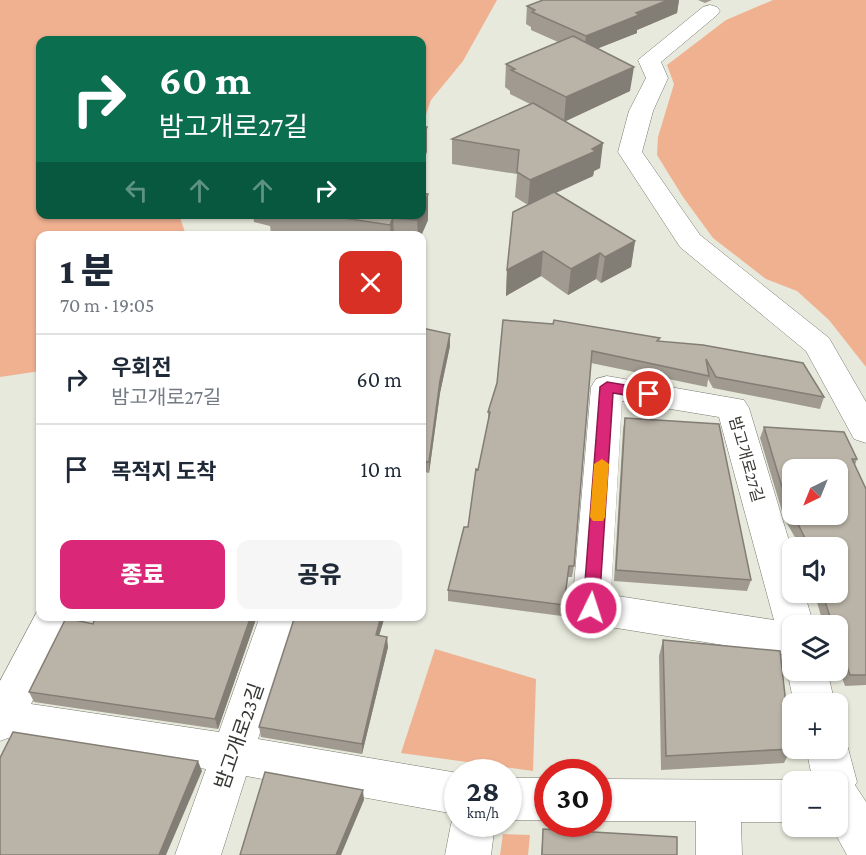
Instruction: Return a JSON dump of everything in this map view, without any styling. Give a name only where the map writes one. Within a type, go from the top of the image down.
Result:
[{"type":"street","points":[[710,11],[649,60],[657,78],[641,111],[630,153],[690,240],[818,345],[866,431]]},
{"type":"street","name":"밤고개로27길","points":[[782,637],[591,608],[607,387],[733,408],[792,615]]},
{"type":"street","points":[[52,621],[1,720],[232,754],[444,792]]},
{"type":"street","name":"밤고개로23길","points":[[198,855],[277,621]]},
{"type":"street","points":[[612,800],[782,801]]},
{"type":"street","points":[[718,802],[719,855]]},
{"type":"street","points":[[848,805],[866,844]]},
{"type":"street","points":[[468,855],[471,837]]},
{"type":"shaded area","points":[[0,0],[497,0],[463,61],[431,100],[426,114],[426,36],[36,36],[36,219],[180,219],[185,231],[36,231],[36,372],[0,377]]},
{"type":"shaded area","points":[[773,0],[866,0],[866,367],[829,320],[797,291],[766,279],[713,238],[683,197],[657,155],[658,137],[674,84],[667,65],[726,20]]},
{"type":"shaded area","points":[[435,649],[536,679],[533,771],[522,770],[522,759],[445,759],[401,753]]},
{"type":"shaded area","points":[[530,835],[528,855],[500,855],[503,837]]},
{"type":"building","points":[[543,0],[668,0],[636,13],[639,15],[586,36],[532,12],[535,10],[527,6]]},
{"type":"building","points":[[573,36],[634,67],[566,97],[511,70],[515,69],[506,64]]},
{"type":"building","points":[[533,103],[603,143],[592,149],[596,151],[530,180],[517,172],[519,150],[452,139]]},
{"type":"building","points":[[554,192],[635,241],[605,257],[600,253],[571,269],[543,251],[507,270],[513,212]]},
{"type":"building","points":[[350,219],[393,219],[390,225]]},
{"type":"building","points":[[503,320],[553,324],[554,320],[660,338],[657,341],[703,345],[803,363],[824,397],[716,377],[706,359],[709,376],[592,351],[574,566],[569,566],[564,605],[448,590],[464,527],[468,527],[476,469],[478,470],[490,412],[488,412],[497,383]]},
{"type":"building","points":[[426,329],[450,334],[440,381],[429,462],[426,461]]},
{"type":"building","points":[[625,418],[719,424],[751,580],[616,570]]},
{"type":"building","points":[[764,427],[844,432],[857,459],[852,459],[866,489],[866,675],[850,675],[848,669],[848,615],[829,615],[826,603],[848,603],[848,537],[804,537],[798,525],[848,525],[848,459],[782,459],[782,487]]},
{"type":"building","points":[[64,621],[93,624],[94,621],[249,621],[215,719],[29,692]]},
{"type":"building","points":[[293,621],[380,621],[376,635],[387,637],[362,744],[259,727]]},
{"type":"building","points":[[663,640],[780,651],[785,693],[782,693],[782,750],[666,756]]},
{"type":"building","points":[[13,732],[198,761],[159,855],[0,855],[0,758]]},
{"type":"building","points":[[265,772],[363,790],[336,855],[240,855]]},
{"type":"building","points":[[612,833],[677,837],[677,855],[542,855],[543,837],[612,837]]},
{"type":"slow traffic","points":[[598,517],[602,464]]},
{"type":"route","points":[[591,608],[607,387],[649,394]]}]
